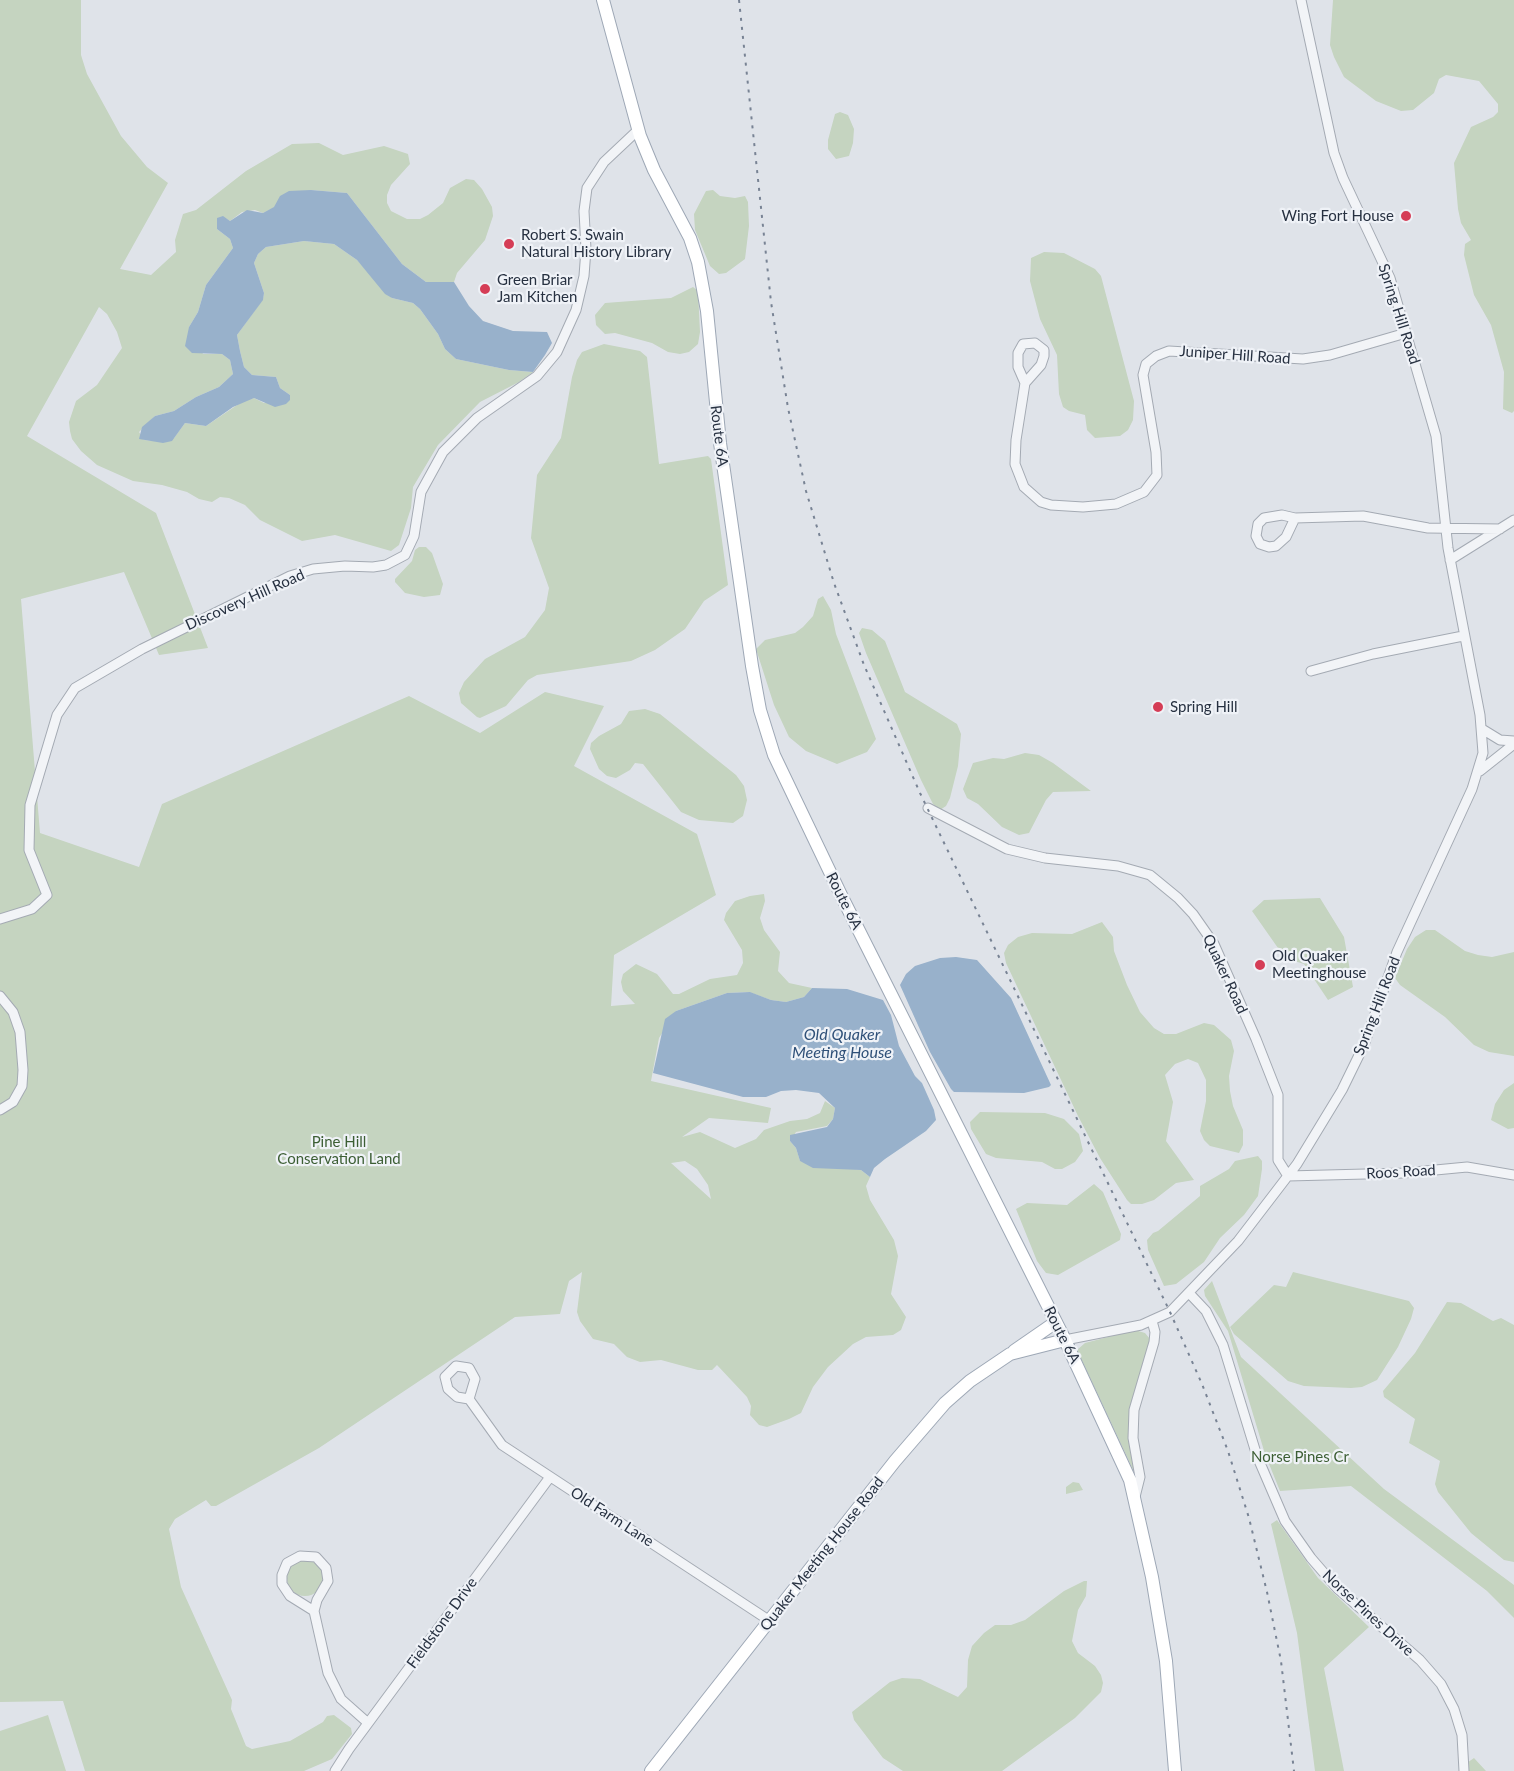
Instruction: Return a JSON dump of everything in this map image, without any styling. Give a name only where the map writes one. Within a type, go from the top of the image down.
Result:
[{"type":"main road","name":"Route 6A","points":[[603,0],[638,130],[654,170],[690,238],[702,278],[720,443],[752,666],[760,710],[774,755],[846,905],[1065,1340],[1118,1452],[1135,1498],[1152,1577],[1166,1661],[1175,1771]]},
{"type":"main road","name":"Quaker Meeting House Road","points":[[651,1771],[930,1420],[970,1381],[1010,1354],[1026,1340],[1056,1322]]},
{"type":"main road","name":"Quaker Meeting House Road","points":[[1010,1354],[1065,1340]]},
{"type":"street","name":"Spring Hill Road","points":[[1065,1340],[1152,1321],[1170,1312],[1238,1241],[1288,1176],[1320,1129],[1364,1045],[1420,897],[1478,773],[1483,753],[1482,729],[1450,560],[1437,444],[1406,333],[1379,250],[1343,178],[1334,153],[1301,0]]},
{"type":"street","name":"Discovery Hill Road","points":[[0,919],[32,909],[46,895],[30,850],[30,805],[57,715],[75,688],[152,644],[290,576],[345,566],[386,565],[405,555],[414,536],[422,492],[443,452],[477,418],[537,376],[556,352],[576,310],[584,276],[586,249],[584,210],[587,188],[604,162],[638,130]]},
{"type":"street","name":"Juniper Hill Road","points":[[1025,382],[1015,464],[1024,487],[1041,501],[1051,505],[1083,507],[1116,504],[1144,492],[1157,475],[1156,452],[1143,375],[1146,364],[1156,356],[1168,351],[1303,359],[1330,355],[1406,333]]},
{"type":"street","points":[[1295,518],[1363,516],[1446,529],[1500,529]]},
{"type":"street","points":[[1450,560],[1514,520]]},
{"type":"street","points":[[1311,670],[1373,654],[1463,636]]},
{"type":"street","points":[[1482,729],[1500,740],[1514,742]]},
{"type":"street","points":[[1478,773],[1514,742]]},
{"type":"street","name":"Quaker Road","points":[[928,808],[1007,849],[1046,858],[1128,869],[1150,875],[1178,898],[1193,914],[1214,944],[1256,1039],[1278,1095],[1278,1160],[1288,1176]]},
{"type":"street","points":[[0,996],[13,1012],[20,1032],[23,1070],[22,1086],[13,1102],[0,1110]]},
{"type":"street","name":"Roos Road","points":[[1288,1176],[1404,1173],[1467,1167],[1514,1175]]},
{"type":"street","name":"Norse Pines Drive","points":[[1189,1293],[1206,1311],[1223,1345],[1257,1456],[1285,1521],[1311,1558],[1337,1588],[1420,1660],[1441,1684],[1454,1709],[1462,1736],[1464,1771]]},
{"type":"street","points":[[1135,1498],[1140,1477],[1133,1430],[1134,1410],[1154,1342],[1155,1332],[1152,1321]]},
{"type":"street","name":"Old Farm Lane","points":[[469,1399],[502,1445],[770,1621]]},
{"type":"street","name":"Fieldstone Drive","points":[[336,1771],[368,1723],[550,1477]]},
{"type":"street","points":[[314,1611],[290,1596],[282,1584],[284,1568],[291,1560],[300,1556],[309,1555],[319,1559],[328,1576],[327,1585],[317,1600],[314,1611],[333,1687],[348,1707],[368,1723]]},
{"type":"green space","name":"Pine Hill Conservation Land","points":[[0,0],[81,0],[81,55],[87,74],[121,136],[147,167],[168,183],[120,269],[151,275],[176,252],[175,240],[183,214],[196,210],[246,171],[292,144],[319,143],[343,155],[384,146],[408,154],[410,164],[391,185],[387,195],[387,203],[391,211],[407,219],[420,219],[428,215],[443,203],[450,188],[466,179],[474,180],[492,207],[493,216],[485,240],[457,273],[454,282],[435,284],[426,282],[402,264],[347,193],[311,190],[263,213],[255,210],[242,212],[230,221],[225,218],[217,229],[230,239],[233,248],[206,285],[198,312],[189,327],[203,354],[222,354],[230,360],[233,374],[219,387],[196,397],[174,411],[155,416],[139,432],[144,440],[174,438],[185,423],[206,426],[243,401],[254,398],[264,403],[290,395],[280,388],[276,377],[252,375],[244,367],[237,335],[263,299],[264,293],[254,263],[258,254],[266,247],[304,241],[334,244],[357,260],[392,298],[413,303],[420,309],[438,334],[445,349],[456,359],[509,370],[533,372],[519,382],[480,402],[438,445],[413,487],[411,508],[399,545],[391,551],[335,535],[302,541],[260,520],[245,505],[229,498],[220,497],[212,502],[162,485],[133,481],[97,465],[81,451],[72,439],[69,422],[76,401],[97,385],[122,348],[117,332],[107,314],[99,307],[27,436],[156,513],[208,648],[159,655],[124,572],[21,599],[40,833],[139,867],[162,804],[409,696],[480,733],[545,692],[604,706],[574,766],[697,834],[716,895],[614,955],[611,1006],[635,1004],[623,991],[621,982],[623,974],[636,964],[657,974],[673,994],[679,994],[710,979],[737,975],[743,963],[742,950],[724,920],[726,913],[735,901],[764,894],[765,901],[760,918],[764,930],[780,952],[778,971],[789,983],[812,988],[804,997],[786,1002],[771,1000],[749,992],[727,993],[676,1011],[659,1038],[651,1081],[771,1108],[768,1123],[709,1118],[682,1137],[700,1132],[735,1148],[756,1139],[764,1130],[790,1121],[807,1119],[820,1113],[825,1101],[835,1108],[833,1119],[827,1126],[796,1132],[790,1141],[796,1148],[800,1161],[861,1170],[870,1177],[866,1186],[870,1200],[894,1240],[898,1256],[891,1294],[906,1317],[901,1330],[893,1335],[866,1337],[853,1344],[828,1367],[813,1387],[801,1413],[767,1427],[759,1425],[750,1415],[751,1406],[747,1397],[717,1365],[712,1370],[698,1370],[661,1360],[640,1362],[627,1357],[614,1344],[593,1339],[580,1321],[577,1312],[582,1272],[569,1281],[560,1314],[515,1317],[319,1448],[216,1506],[211,1506],[206,1500],[175,1519],[169,1529],[181,1587],[232,1700],[231,1709],[246,1746],[252,1749],[290,1741],[323,1722],[327,1716],[334,1715],[351,1728],[352,1734],[332,1759],[304,1771],[85,1771],[63,1701],[0,1702]],"holes":[[[685,1161],[697,1169],[708,1185],[711,1199],[671,1163]]]},
{"type":"green space","points":[[1333,0],[1514,0],[1514,411],[1512,413],[1503,409],[1504,372],[1491,325],[1474,295],[1464,255],[1465,244],[1471,240],[1461,223],[1454,163],[1471,127],[1493,117],[1498,112],[1498,104],[1479,81],[1446,75],[1439,79],[1434,93],[1413,110],[1401,111],[1376,101],[1344,77],[1334,57],[1330,45]]},
{"type":"green space","points":[[840,112],[848,115],[854,129],[853,143],[849,156],[836,159],[828,149],[828,140],[835,114]]},
{"type":"green space","points":[[713,190],[720,196],[735,198],[745,196],[748,202],[749,226],[745,259],[726,273],[719,274],[710,266],[695,230],[694,214],[706,191]]},
{"type":"green space","points":[[1044,252],[1064,253],[1095,269],[1101,276],[1134,401],[1133,420],[1128,430],[1120,436],[1095,438],[1087,430],[1085,415],[1063,407],[1059,394],[1057,355],[1040,319],[1030,281],[1031,258]]},
{"type":"green space","points":[[693,287],[698,291],[700,332],[698,344],[689,352],[680,354],[668,352],[652,343],[615,333],[605,334],[596,325],[595,315],[605,303],[671,298]]},
{"type":"green space","points":[[604,344],[640,351],[647,357],[659,464],[708,456],[711,459],[728,585],[704,601],[685,629],[655,650],[631,661],[537,675],[528,680],[506,706],[480,718],[477,717],[461,703],[459,693],[464,682],[485,659],[525,637],[545,610],[549,588],[531,538],[537,475],[561,438],[577,360],[582,352]]},
{"type":"green space","points":[[419,547],[426,547],[432,553],[443,584],[440,595],[424,597],[405,593],[395,582],[395,579],[412,561],[415,550]]},
{"type":"green space","points":[[823,596],[831,610],[836,634],[876,739],[867,752],[837,764],[806,751],[789,737],[774,705],[756,649],[765,640],[795,633],[803,627],[813,616],[818,599]]},
{"type":"green space","points":[[862,628],[872,630],[885,641],[905,692],[957,724],[961,734],[958,766],[950,798],[946,806],[940,810],[933,804],[921,780],[866,653],[859,633]]},
{"type":"green space","points":[[645,709],[660,714],[736,775],[744,786],[747,800],[743,816],[733,823],[699,820],[681,812],[643,764],[635,763],[630,770],[616,778],[607,776],[599,769],[590,749],[591,743],[621,724],[629,711]]},
{"type":"green space","points":[[1025,753],[1039,755],[1053,763],[1091,791],[1053,792],[1046,800],[1029,833],[1019,835],[1002,827],[978,804],[967,798],[963,789],[973,763],[993,758],[1004,759]]},
{"type":"green space","points":[[1320,898],[1344,937],[1353,987],[1328,1000],[1304,964],[1285,958],[1252,911],[1264,900]]},
{"type":"green space","points":[[1102,922],[1113,937],[1114,951],[1140,1012],[1154,1028],[1164,1034],[1176,1034],[1204,1023],[1214,1025],[1231,1040],[1234,1051],[1229,1076],[1233,1106],[1243,1130],[1243,1145],[1239,1153],[1210,1146],[1204,1140],[1200,1131],[1206,1101],[1206,1080],[1198,1063],[1188,1059],[1175,1064],[1165,1075],[1173,1102],[1166,1141],[1194,1180],[1176,1183],[1154,1200],[1142,1204],[1131,1204],[1127,1200],[1100,1158],[1006,963],[1004,953],[1008,945],[1018,937],[1032,933],[1072,934]]},
{"type":"green space","points":[[1426,930],[1435,930],[1465,951],[1478,955],[1492,957],[1514,952],[1514,1056],[1489,1052],[1474,1045],[1445,1017],[1400,985],[1395,978],[1407,949],[1415,937]]},
{"type":"green space","points":[[1514,1083],[1514,1128],[1508,1129],[1491,1120],[1495,1104],[1504,1090]]},
{"type":"green space","points":[[980,1112],[1045,1113],[1064,1119],[1079,1134],[1083,1151],[1075,1162],[1062,1169],[1055,1169],[1042,1162],[996,1158],[986,1154],[971,1129],[970,1122]]},
{"type":"green space","points":[[1258,1156],[1262,1161],[1262,1169],[1258,1196],[1244,1215],[1220,1238],[1204,1262],[1176,1284],[1164,1286],[1148,1250],[1147,1240],[1200,1196],[1200,1186],[1229,1169],[1235,1161]]},
{"type":"green space","points":[[1094,1184],[1103,1192],[1121,1234],[1120,1240],[1058,1275],[1046,1273],[1037,1261],[1016,1209],[1027,1203],[1067,1205]]},
{"type":"green space","points":[[1293,1272],[1409,1301],[1414,1308],[1411,1319],[1398,1347],[1377,1380],[1362,1387],[1351,1388],[1304,1386],[1288,1381],[1234,1334],[1230,1327],[1274,1285],[1286,1287]]},
{"type":"green space","name":"Norse Pines Cr","points":[[1212,1281],[1241,1357],[1384,1489],[1514,1585],[1514,1618],[1487,1591],[1351,1486],[1280,1491],[1265,1454],[1228,1331],[1205,1296],[1204,1290]]},
{"type":"green space","points":[[1447,1302],[1461,1303],[1493,1321],[1501,1318],[1514,1325],[1514,1562],[1504,1560],[1471,1533],[1438,1492],[1435,1484],[1440,1461],[1409,1443],[1415,1419],[1384,1397],[1383,1391],[1415,1353]]},
{"type":"green space","points":[[1135,1330],[1145,1333],[1150,1339],[1131,1410],[1135,1474],[1077,1350],[1085,1343]]},
{"type":"green space","points":[[1073,1482],[1079,1483],[1083,1490],[1066,1494],[1066,1487]]},
{"type":"green space","points":[[1277,1520],[1318,1578],[1369,1627],[1324,1668],[1344,1771],[1315,1771],[1297,1633],[1271,1524]]},
{"type":"green space","points":[[305,1560],[318,1565],[323,1578],[318,1591],[305,1596],[292,1591],[287,1578],[292,1565]]},
{"type":"green space","points":[[1087,1581],[1086,1596],[1078,1610],[1072,1641],[1078,1653],[1095,1666],[1101,1675],[1103,1683],[1101,1692],[1075,1718],[1002,1771],[903,1771],[883,1758],[854,1720],[852,1712],[890,1682],[902,1678],[920,1679],[958,1697],[967,1687],[968,1660],[972,1646],[984,1633],[995,1625],[1011,1625],[1025,1620],[1064,1591]]},
{"type":"green space","points":[[48,1715],[66,1771],[0,1771],[0,1731]]},
{"type":"green space","points":[[1474,1758],[1486,1771],[1462,1771],[1464,1765]]},
{"type":"water","points":[[289,191],[347,193],[402,264],[426,282],[454,282],[469,306],[483,321],[513,331],[547,332],[552,343],[545,355],[533,372],[509,370],[456,359],[445,349],[438,334],[420,309],[413,303],[385,294],[357,260],[334,244],[304,241],[266,247],[258,254],[254,263],[264,293],[263,300],[237,335],[244,367],[252,375],[276,377],[280,388],[290,395],[290,400],[286,404],[275,407],[254,398],[233,407],[206,426],[185,423],[172,441],[163,443],[139,439],[142,427],[155,416],[174,411],[196,397],[219,387],[233,374],[230,360],[222,354],[192,353],[185,346],[189,327],[198,312],[206,285],[233,248],[230,239],[217,229],[217,218],[223,216],[230,221],[247,210],[263,213],[274,207],[280,196]]},
{"type":"water","points":[[956,957],[977,960],[1011,998],[1051,1085],[1049,1087],[1024,1093],[954,1092],[951,1089],[930,1052],[900,985],[906,974],[915,966],[940,958]]},
{"type":"water","name":"Old Quaker Meeting House","points":[[812,988],[847,989],[883,1000],[891,1015],[899,1046],[915,1076],[922,1083],[934,1110],[936,1120],[926,1131],[874,1168],[870,1177],[861,1170],[813,1168],[800,1161],[796,1148],[790,1141],[790,1135],[827,1127],[833,1119],[835,1108],[819,1093],[796,1090],[781,1091],[766,1097],[743,1097],[653,1073],[665,1019],[676,1011],[727,993],[750,992],[771,1000],[786,1002],[804,997]]},
{"type":"railway","points":[[739,0],[771,302],[788,408],[806,491],[834,583],[864,665],[920,793],[1170,1312],[1202,1384],[1228,1451],[1249,1518],[1267,1592],[1281,1661],[1294,1771]]},
{"type":"place","name":"Wing Fort House","points":[[1406,216]]},
{"type":"place","name":"Robert S. Swain Natural History Library","points":[[509,244]]},
{"type":"place","name":"Green Briar Jam Kitchen","points":[[485,289]]},
{"type":"place","name":"Spring Hill","points":[[1158,707]]},
{"type":"place","name":"Old Quaker Meetinghouse","points":[[1260,965]]}]
